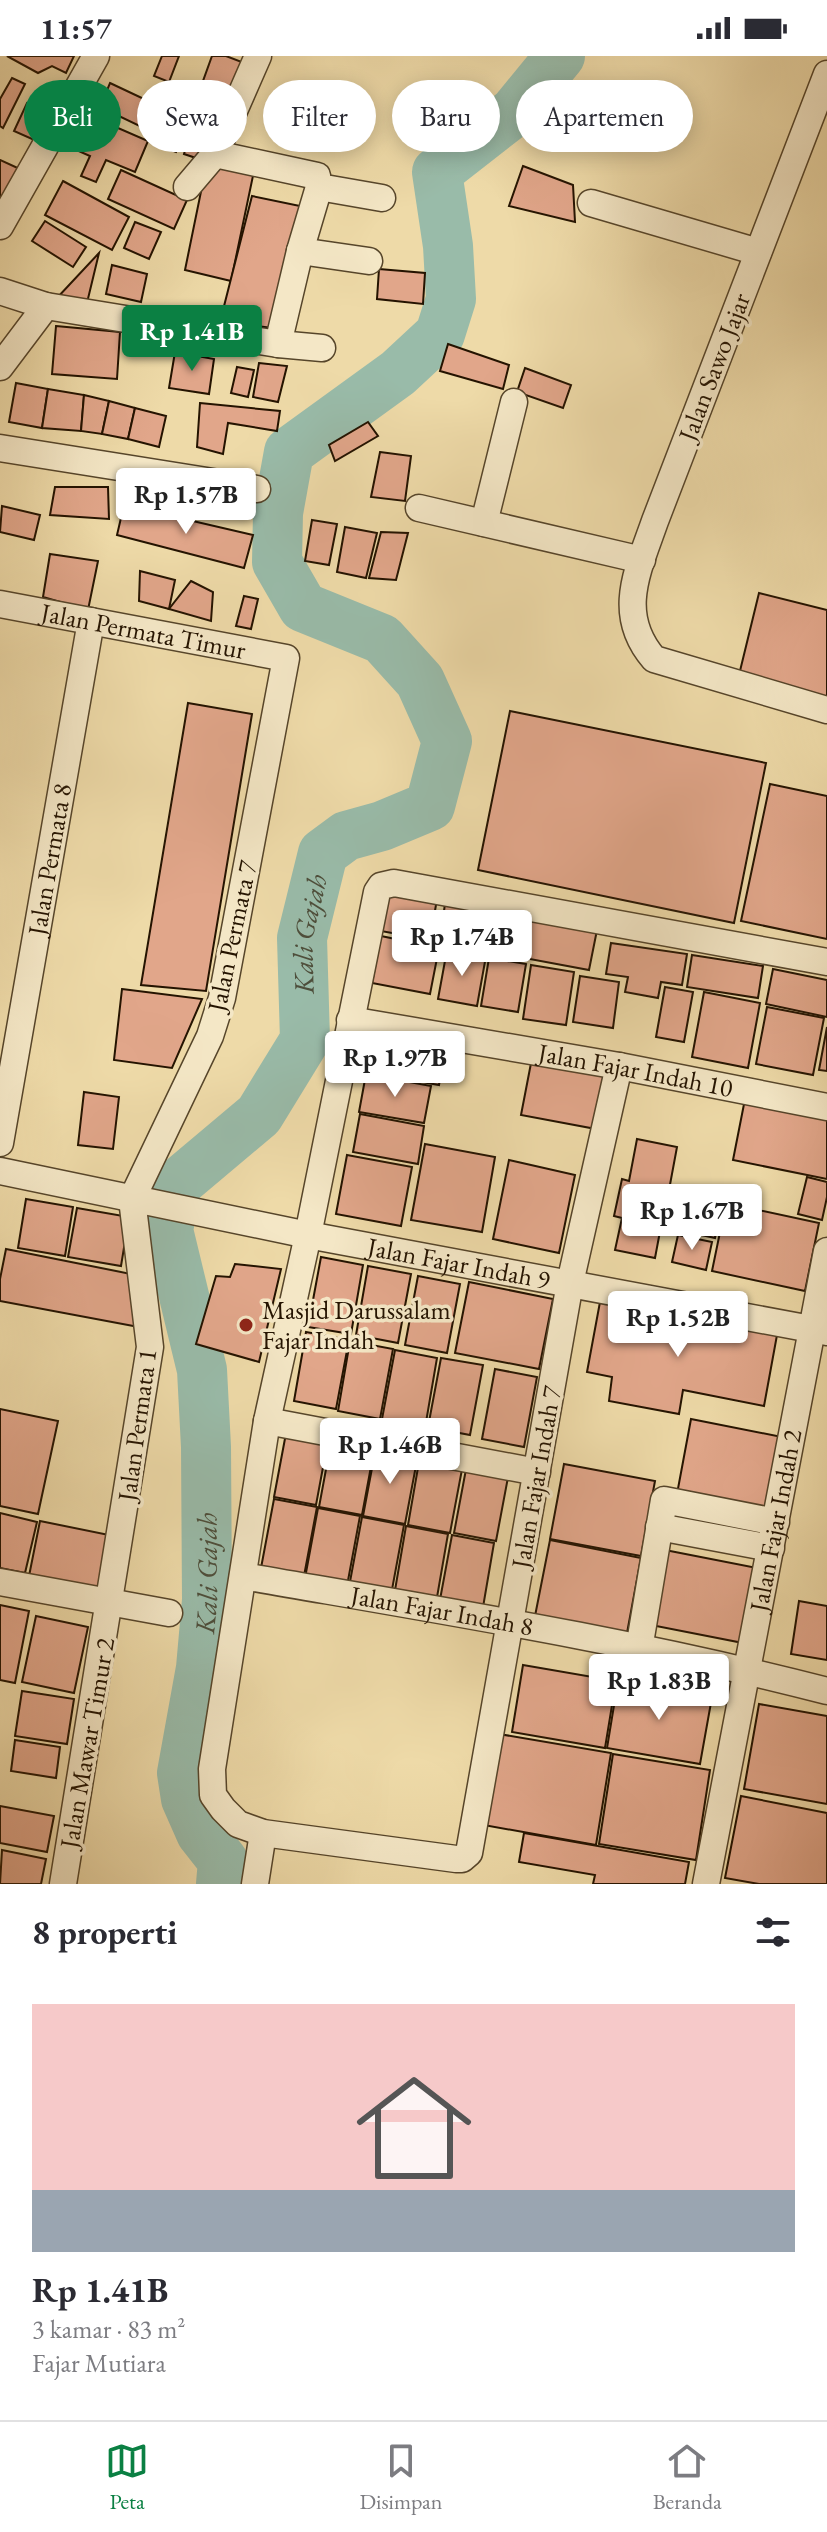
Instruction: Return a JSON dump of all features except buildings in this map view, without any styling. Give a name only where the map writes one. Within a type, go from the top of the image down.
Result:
[{"type":"street","points":[[0,226],[96,56]]},
{"type":"street","points":[[187,187],[215,154],[258,56]]},
{"type":"street","name":"Jalan Sawo Jajar","points":[[827,74],[642,560],[633,588],[631,612],[639,642],[654,659],[827,710]]},
{"type":"street","points":[[215,154],[317,176],[319,187],[278,344]]},
{"type":"street","points":[[319,187],[382,198]]},
{"type":"street","points":[[591,203],[758,252]]},
{"type":"street","points":[[300,251],[369,261]]},
{"type":"street","points":[[0,291],[46,306],[278,344],[322,348]]},
{"type":"street","points":[[0,367],[46,306]]},
{"type":"street","points":[[484,523],[514,402]]},
{"type":"street","points":[[0,448],[257,489]]},
{"type":"street","points":[[419,508],[642,560]]},
{"type":"street","name":"Jalan Permata Timur","points":[[0,604],[286,658]]},
{"type":"street","name":"Jalan Permata 8","points":[[0,1143],[91,621]]},
{"type":"street","name":"Jalan Permata 7","points":[[136,1200],[210,1036],[222,998],[286,658]]},
{"type":"street","points":[[255,1884],[263,1833],[238,1824],[213,1795],[212,1769],[267,1421],[308,1235],[375,897],[381,886],[388,883],[827,962]]},
{"type":"street","name":"Jalan Fajar Indah 10","points":[[350,1020],[619,1066],[827,1107]]},
{"type":"street","name":"Jalan Fajar Indah 7","points":[[263,1833],[462,1859],[469,1853],[570,1283],[619,1066]]},
{"type":"street","name":"Jalan Fajar Indah 9","points":[[0,1171],[308,1235],[819,1330]]},
{"type":"street","name":"Jalan Permata 1","points":[[110,1603],[150,1347],[136,1200]]},
{"type":"street","name":"Jalan Fajar Indah 2","points":[[706,1884],[773,1535],[819,1330],[827,1251]]},
{"type":"street","points":[[267,1421],[537,1472]]},
{"type":"street","points":[[639,1649],[664,1500],[773,1535]]},
{"type":"street","points":[[659,1527],[773,1535]]},
{"type":"street","name":"Jalan Fajar Indah 8","points":[[243,1576],[511,1623],[748,1671],[827,1691]]},
{"type":"street","points":[[0,1582],[169,1613]]},
{"type":"street","name":"Jalan Mawar Timur 2","points":[[63,1884],[110,1603]]},
{"type":"waterway","name":"Kali Gajah","points":[[221,1884],[223,1861],[201,1833],[186,1799],[182,1773],[201,1668],[207,1600],[206,1447],[202,1370],[168,1230],[177,1184],[259,1115],[305,1040],[302,938],[323,853],[346,836],[382,826],[430,806],[447,741],[420,681],[382,639],[303,607],[277,562],[278,513],[289,452],[398,373],[440,334],[451,299],[448,246],[437,172],[514,112],[560,56]]},
{"type":"place","name":"Masjid Darussalam Fajar Indah","points":[[246,1325]]}]
